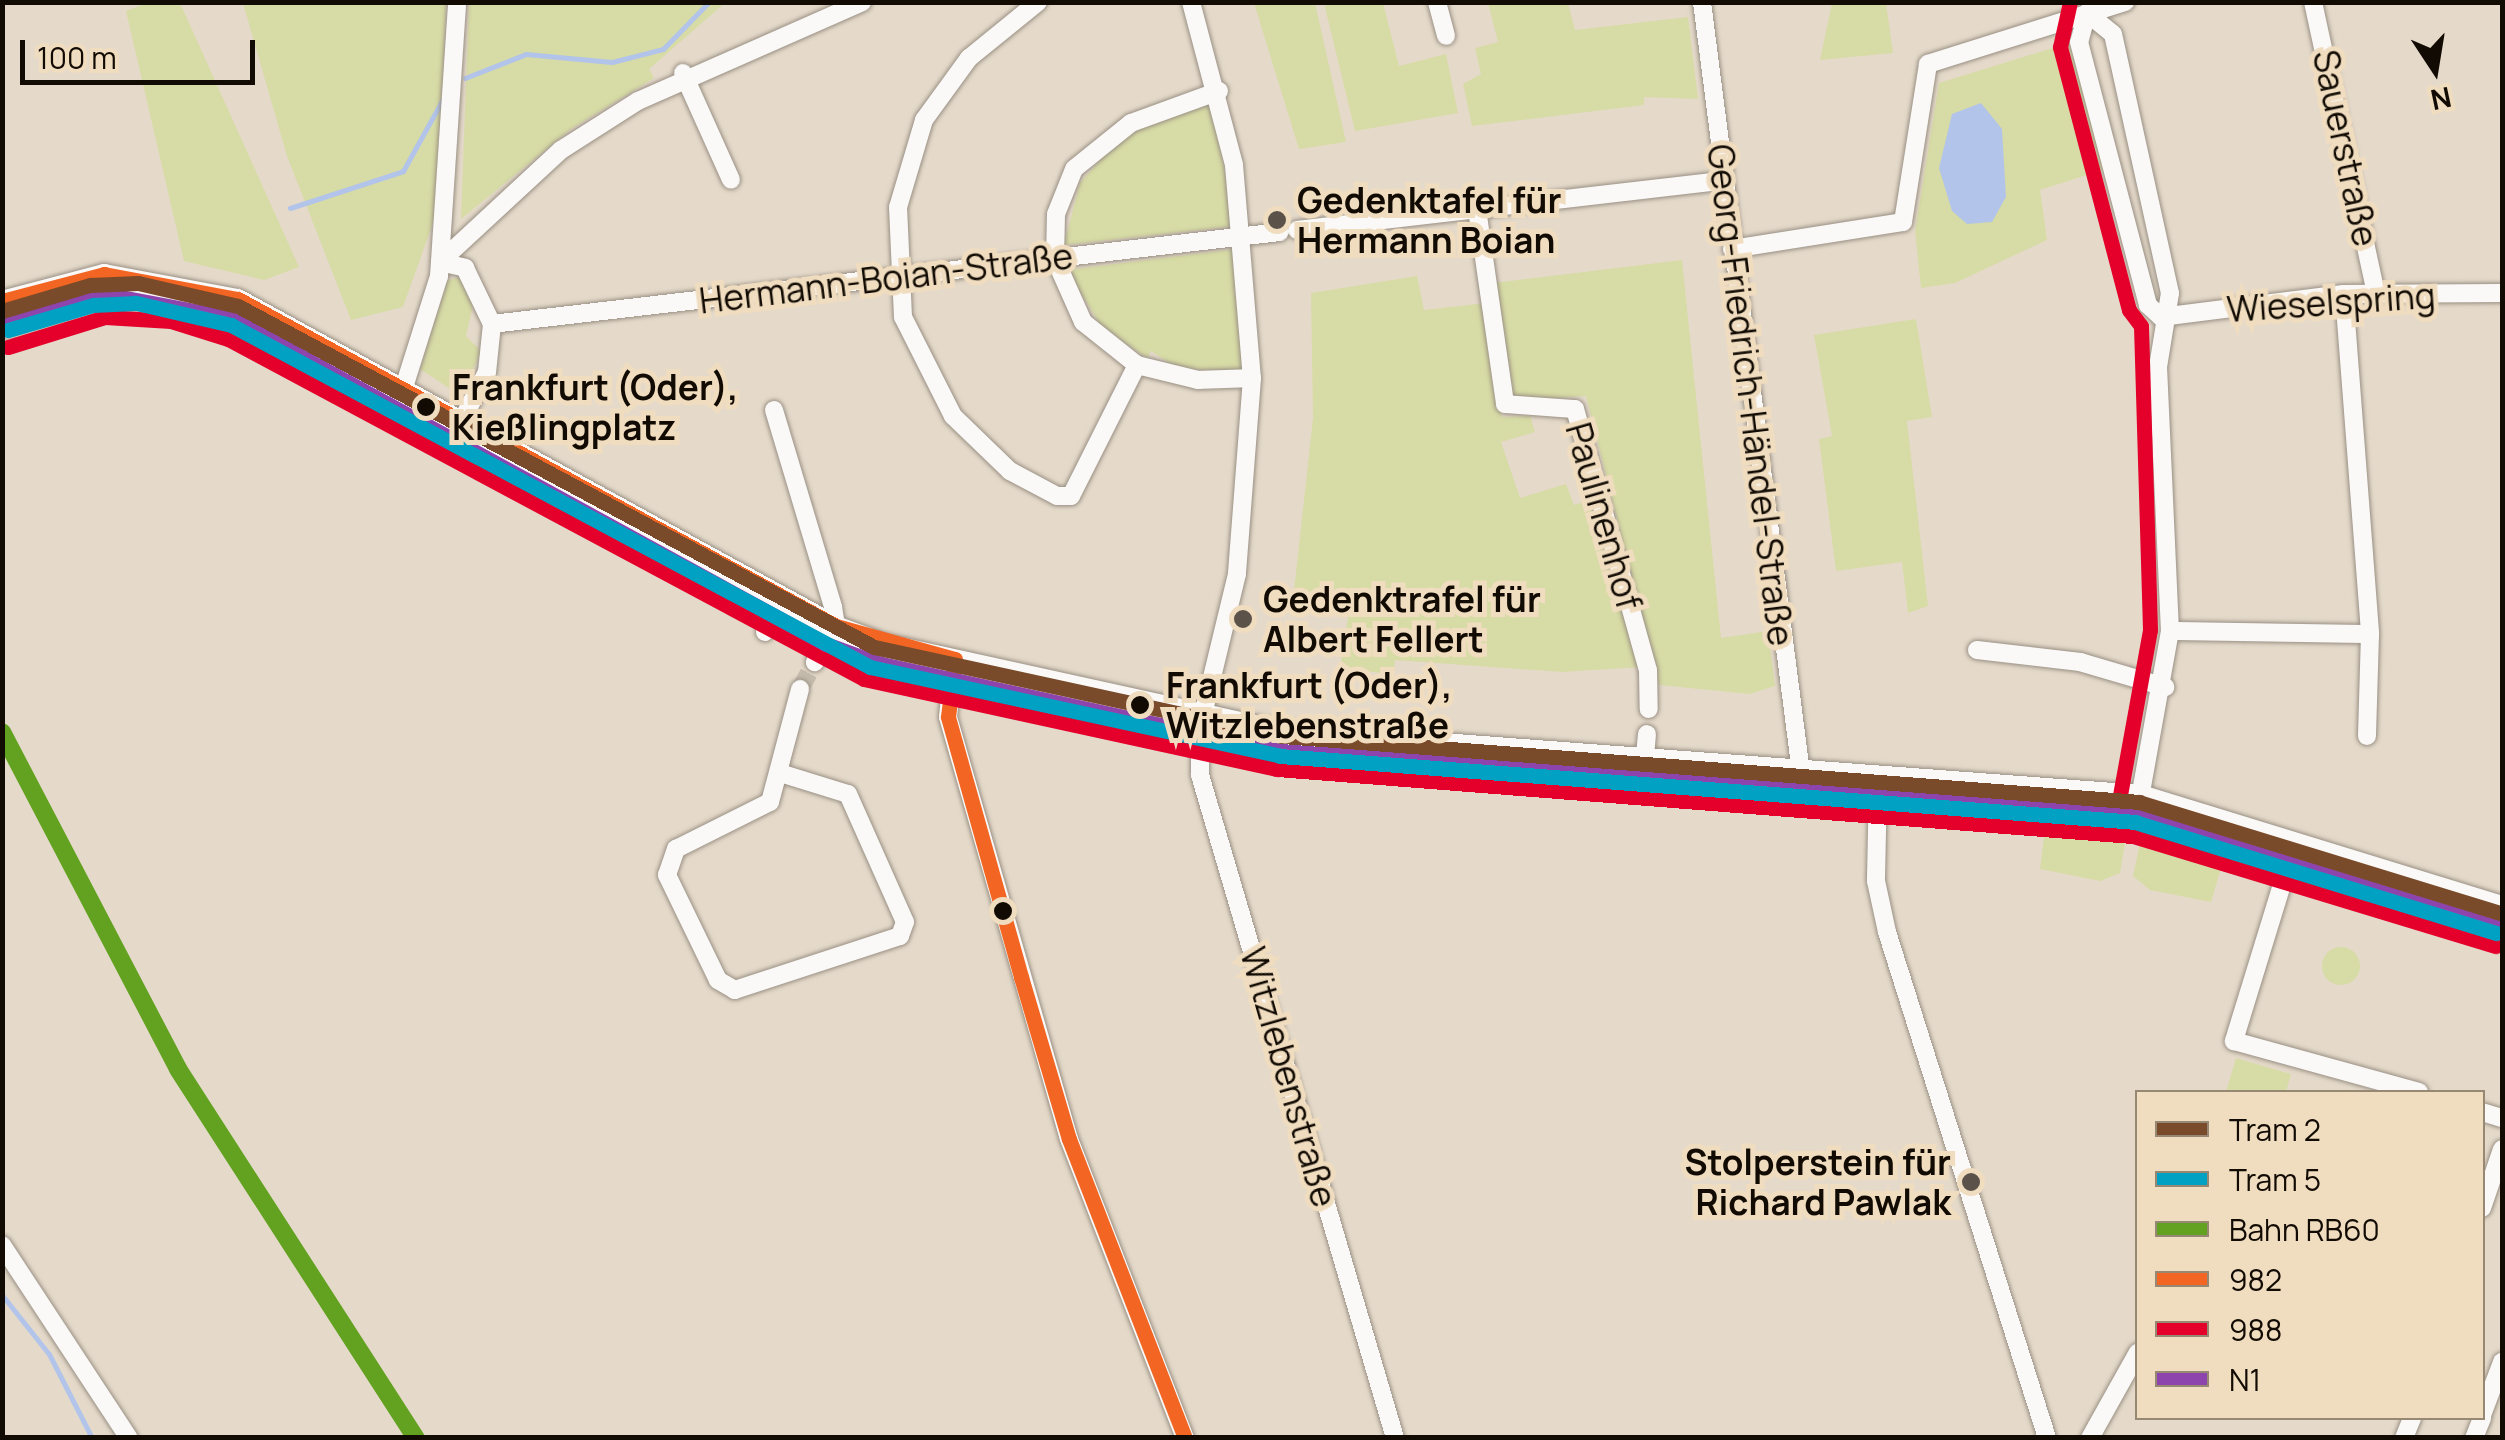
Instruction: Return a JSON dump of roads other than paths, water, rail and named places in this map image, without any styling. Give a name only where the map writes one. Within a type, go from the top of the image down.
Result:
[{"type":"street","points":[[402,395],[440,262],[457,2]]},
{"type":"street","points":[[440,262],[561,150],[683,74],[862,2]]},
{"type":"street","name":"Witzlebenstraße","points":[[1192,2],[1219,91],[1244,236],[1252,378],[1236,574],[1201,725],[1200,775],[1395,1438]]},
{"type":"street","points":[[1437,2],[1446,36]]},
{"type":"street","name":"Georg-Friedrich-Händel-Straße","points":[[1702,2],[1802,778]]},
{"type":"street","points":[[1732,249],[1904,222],[1928,64],[2125,2]]},
{"type":"street","name":"Sauerstraße","points":[[2313,2],[2376,294]]},
{"type":"street","points":[[1034,3],[968,58],[924,120],[902,183],[896,278],[924,370],[953,416],[1010,470],[1057,496],[1071,496],[1137,364]]},
{"type":"street","points":[[2088,13],[2079,42],[2148,305],[2161,316]]},
{"type":"street","points":[[2088,13],[2113,34],[2152,181],[2170,293],[2161,316],[2170,630],[2165,687],[2139,805]]},
{"type":"street","points":[[683,74],[731,180]]},
{"type":"street","points":[[1219,91],[1131,124],[1074,169],[1056,214],[1055,259],[1083,322],[1137,364],[1198,380],[1252,378]]},
{"type":"street","name":"Hermann-Boian-Straße","points":[[492,324],[1723,181]]},
{"type":"street","name":"Paulinenhof","points":[[1477,209],[1505,404],[1575,409],[1648,670],[1649,710]]},
{"type":"street","points":[[440,262],[465,268],[492,324],[486,372],[458,428]]},
{"type":"street","points":[[2,301],[104,274],[175,281],[297,324],[458,428],[831,635]]},
{"type":"street","points":[[2344,294],[2370,634],[2367,736]]},
{"type":"street","name":"Wieselspring","points":[[2161,316],[2344,294],[2502,294]]},
{"type":"street","points":[[2,328],[72,302],[175,300],[296,345],[402,395]]},
{"type":"street","points":[[774,410],[831,635],[815,662]]},
{"type":"street","points":[[458,428],[770,623],[1201,725],[1644,766],[2139,805],[2292,852],[2502,906]]},
{"type":"street","points":[[2170,630],[2370,634]]},
{"type":"street","points":[[1977,650],[2080,662],[2165,687]]},
{"type":"street","points":[[953,667],[948,716],[1069,1139],[1185,1438]]},
{"type":"street","points":[[780,773],[848,794],[904,922],[900,936],[735,990],[718,980],[667,875],[676,848],[770,802],[800,689]]},
{"type":"street","points":[[1644,766],[1647,734]]},
{"type":"street","points":[[1878,783],[1876,881],[1887,932],[2046,1438]]},
{"type":"street","points":[[2292,852],[2502,928]]},
{"type":"street","points":[[2292,852],[2234,1041],[2412,1090]]},
{"type":"street","points":[[2485,1202],[2498,1175],[2502,1149]]},
{"type":"street","points":[[2,1245],[128,1438]]},
{"type":"street","points":[[2090,1438],[2135,1357]]},
{"type":"street","points":[[2485,1408],[2502,1362]]},
{"type":"water","points":[[1981,103],[2002,129],[2006,197],[1992,222],[1967,224],[1952,211],[1939,168],[1952,114]]},
{"type":"waterway","points":[[465,78],[526,54],[612,62],[663,49],[709,2]]},
{"type":"waterway","points":[[290,208],[403,171],[444,97]]},
{"type":"waterway","points":[[2,1295],[49,1354],[92,1438]]},
{"type":"tunnel","points":[[800,689],[815,662]]},
{"type":"tram line","name":"2","points":[[2,311],[90,285],[138,283],[238,306],[874,647],[1282,736],[2139,802],[2502,914]]},
{"type":"tram line","name":"5","points":[[8,330],[93,305],[136,303],[231,325],[870,667],[1280,756],[2135,822],[2496,933]]},
{"type":"rail line","name":"RB60","points":[[2,732],[178,1069],[416,1438]]},
{"type":"place","name":"Gedenktafel für Hermann Boian","points":[[1277,220]]},
{"type":"place","name":"Frankfurt (Oder), Kießlingplatz","points":[[426,407]]},
{"type":"place","name":"Gedenktrafel für Albert Fellert","points":[[1243,619]]},
{"type":"place","name":"Frankfurt (Oder), Witzlebenstraße","points":[[1140,705]]},
{"type":"place","name":"Stolperstein für Richard Pawlak","points":[[1971,1182]]}]
